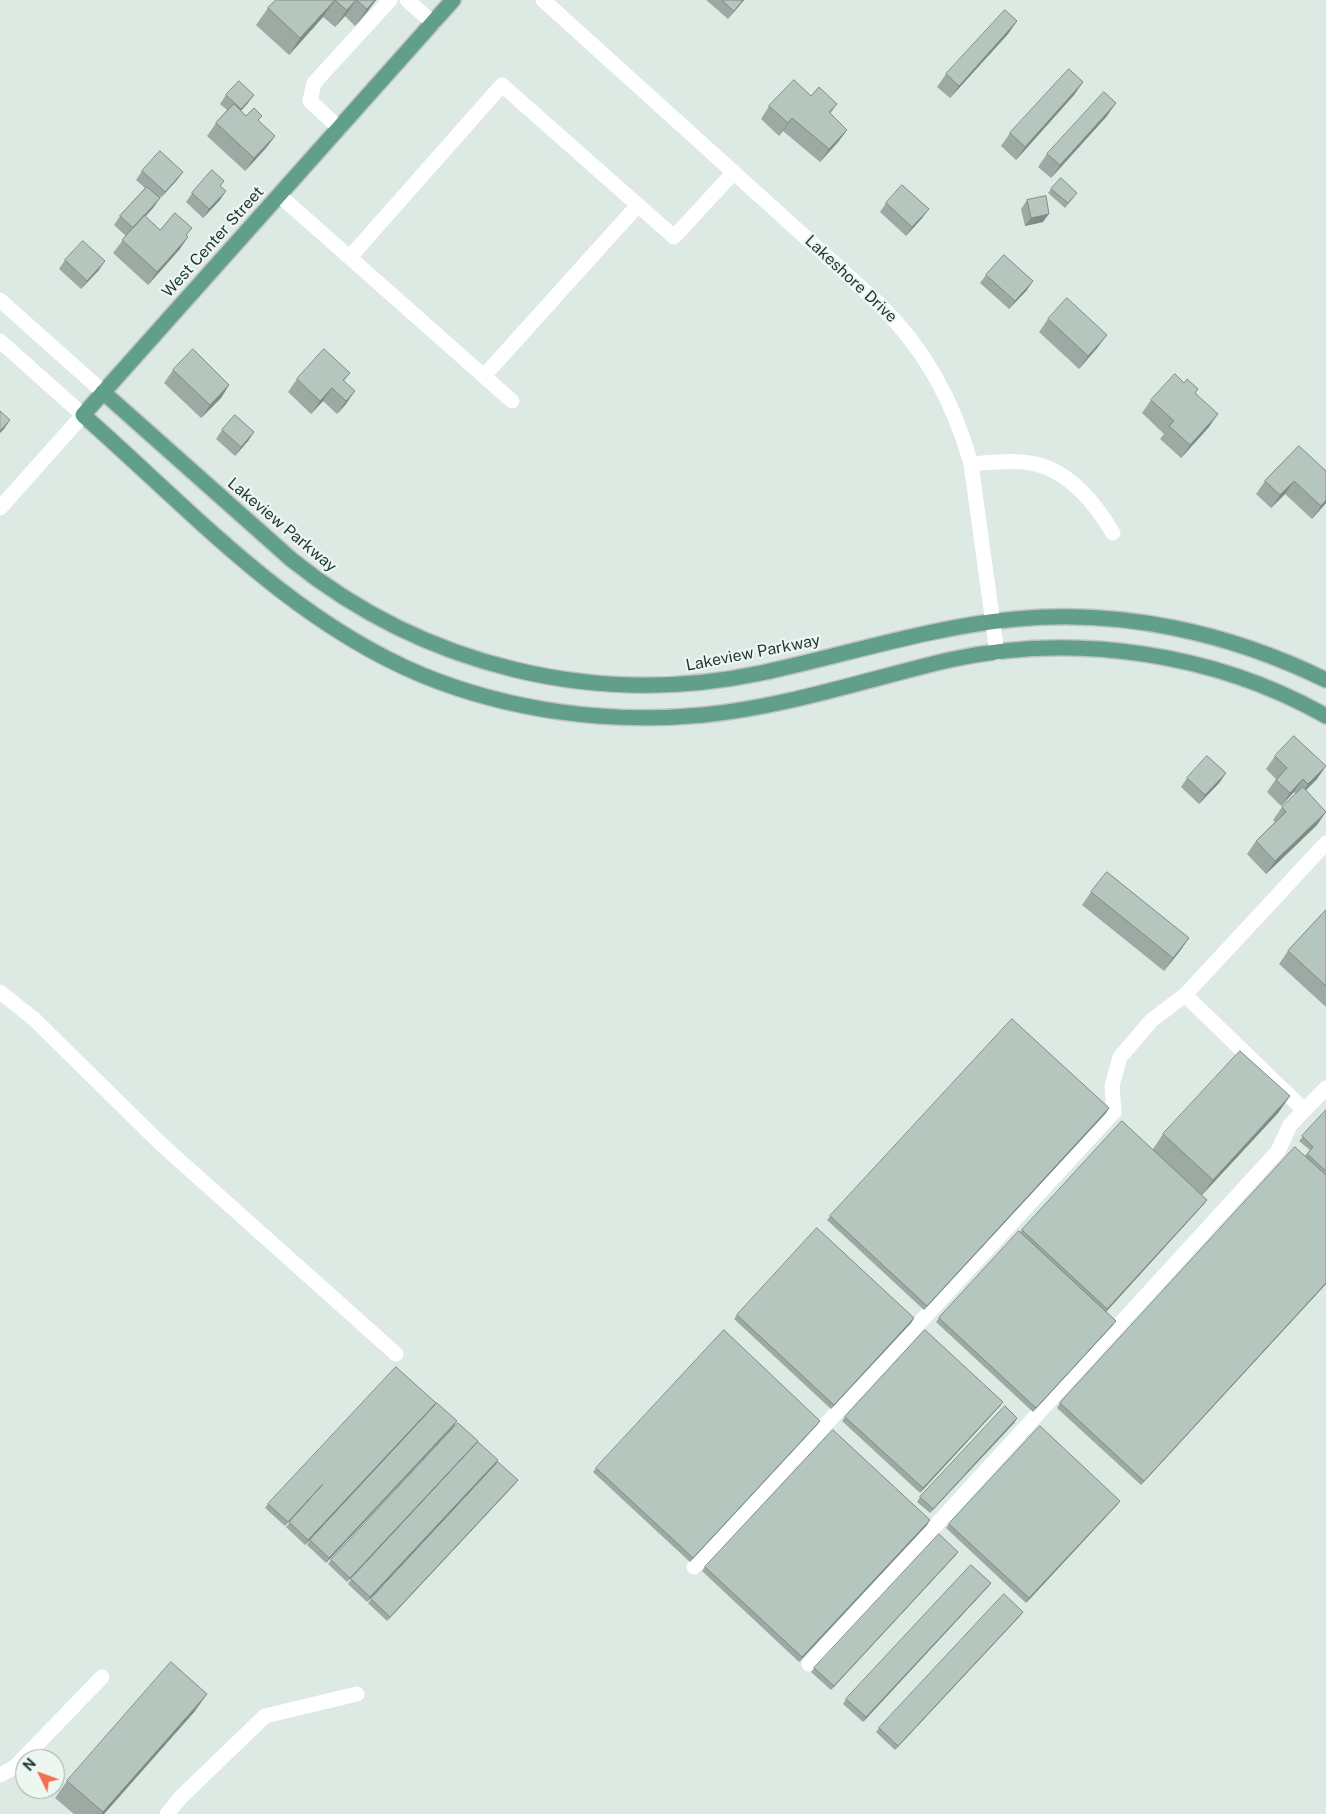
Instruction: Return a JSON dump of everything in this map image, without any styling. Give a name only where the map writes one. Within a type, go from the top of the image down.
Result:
[{"type":"main road","name":"West Center Street","points":[[83,415],[453,0]]},
{"type":"main road","name":"Lakeview Parkway","points":[[103,392],[292,560],[323,584],[364,610],[425,641],[454,653],[513,670],[574,682],[606,685],[654,686],[700,683],[762,673],[945,629],[992,621],[1087,617],[1181,629],[1243,645],[1326,680]]},
{"type":"main road","points":[[83,415],[263,577],[312,616],[360,645],[395,663],[455,687],[485,696],[547,710],[611,717],[706,714],[765,705],[953,660],[997,653],[1078,649],[1140,654],[1202,667],[1261,686],[1326,716]]},
{"type":"street","points":[[339,128],[310,101],[314,83],[390,0]]},
{"type":"street","points":[[407,0],[433,23]]},
{"type":"street","name":"Lakeshore Drive","points":[[544,0],[876,301],[904,330],[944,390],[956,415],[971,464],[997,653]]},
{"type":"street","points":[[350,257],[502,85],[674,237],[734,172]]},
{"type":"street","points":[[279,195],[512,401]]},
{"type":"street","points":[[484,376],[638,205]]},
{"type":"street","name":"Lakeview Parkway","points":[[0,300],[103,392]]},
{"type":"street","points":[[0,341],[83,415]]},
{"type":"street","name":"West Center Street","points":[[0,508],[83,415]]},
{"type":"street","points":[[971,464],[994,462],[1029,463],[1048,468],[1088,498],[1102,513],[1113,533]]},
{"type":"street","points":[[694,1567],[1114,1112],[1112,1086],[1120,1057],[1152,1020],[1184,995],[1326,843]]},
{"type":"street","points":[[0,992],[34,1019],[161,1144],[396,1354]]},
{"type":"street","points":[[1184,995],[1304,1110]]},
{"type":"street","points":[[809,1664],[1278,1150],[1290,1125],[1326,1088]]},
{"type":"street","points":[[0,1775],[15,1767],[102,1677]]},
{"type":"street","points":[[166,1814],[181,1796],[264,1716],[357,1694]]},
{"type":"building","points":[[276,0],[335,0],[300,38],[268,8]]},
{"type":"building","points":[[335,0],[356,0],[347,10]]},
{"type":"building","points":[[357,0],[375,0],[367,9]]},
{"type":"building","points":[[722,0],[743,0],[734,11]]},
{"type":"building","points":[[1005,10],[1017,21],[959,86],[946,74]]},
{"type":"building","points":[[1069,69],[1083,82],[1025,147],[1010,133]]},
{"type":"building","points":[[794,80],[811,96],[819,87],[837,104],[829,112],[847,130],[829,149],[792,118],[788,123],[769,106]]},
{"type":"building","points":[[239,81],[254,95],[241,109],[226,95]]},
{"type":"building","points":[[1104,92],[1116,103],[1060,165],[1047,154]]},
{"type":"building","points":[[234,104],[246,116],[254,108],[262,116],[258,120],[275,136],[254,158],[216,123]]},
{"type":"building","points":[[160,151],[183,172],[165,192],[142,171]]},
{"type":"building","points":[[212,170],[224,181],[220,186],[226,191],[209,209],[192,193]]},
{"type":"building","points":[[1061,178],[1077,193],[1068,203],[1051,189]]},
{"type":"building","points":[[902,185],[929,209],[912,227],[886,203]]},
{"type":"building","points":[[147,187],[160,198],[133,228],[120,216]]},
{"type":"building","points":[[1046,196],[1049,214],[1031,218],[1027,200]]},
{"type":"building","points":[[175,213],[192,228],[186,235],[188,237],[157,272],[122,240],[144,215],[160,230]]},
{"type":"building","points":[[83,241],[105,261],[87,281],[65,260]]},
{"type":"building","points":[[1004,255],[1033,281],[1015,301],[986,275]]},
{"type":"building","points":[[1067,298],[1107,335],[1088,356],[1048,319]]},
{"type":"building","points":[[193,349],[229,385],[210,405],[173,370]]},
{"type":"building","points":[[324,349],[350,373],[343,380],[355,391],[346,401],[332,388],[320,401],[297,379]]},
{"type":"building","points":[[1175,374],[1184,383],[1187,379],[1198,389],[1195,393],[1218,414],[1190,445],[1169,426],[1174,421],[1151,400]]},
{"type":"building","points":[[0,411],[10,420],[0,431]]},
{"type":"building","points":[[235,415],[254,432],[241,447],[222,430]]},
{"type":"building","points":[[1299,446],[1326,471],[1326,500],[1321,506],[1294,481],[1280,495],[1265,481]]},
{"type":"building","points":[[1294,736],[1326,766],[1308,784],[1303,779],[1290,793],[1276,780],[1287,768],[1275,756]]},
{"type":"building","points":[[1207,756],[1226,773],[1205,795],[1187,778]]},
{"type":"building","points":[[1303,787],[1326,812],[1275,861],[1256,841],[1286,812],[1282,807]]},
{"type":"building","points":[[1107,872],[1189,938],[1173,958],[1091,892]]},
{"type":"building","points":[[1326,910],[1326,986],[1288,951]]},
{"type":"building","points":[[1012,1019],[1109,1108],[927,1306],[830,1216]]},
{"type":"building","points":[[1240,1051],[1290,1096],[1213,1180],[1163,1134]]},
{"type":"building","points":[[1326,1110],[1326,1171],[1307,1154],[1313,1147],[1302,1136]]},
{"type":"building","points":[[1122,1121],[1207,1200],[1107,1309],[1022,1230]]},
{"type":"building","points":[[1295,1147],[1326,1175],[1326,1283],[1144,1481],[1060,1403]]},
{"type":"building","points":[[817,1228],[914,1318],[834,1405],[737,1315]]},
{"type":"building","points":[[1019,1231],[1116,1321],[1036,1408],[939,1318]]},
{"type":"building","points":[[724,1330],[820,1421],[693,1558],[596,1468]]},
{"type":"building","points":[[925,1330],[1003,1402],[923,1488],[845,1417]]},
{"type":"building","points":[[396,1367],[436,1403],[308,1540],[289,1522],[323,1484],[288,1522],[268,1504]]},
{"type":"building","points":[[437,1403],[457,1421],[329,1558],[310,1540]]},
{"type":"building","points":[[1005,1406],[1017,1418],[933,1509],[920,1497]]},
{"type":"building","points":[[458,1423],[478,1441],[350,1578],[331,1560]]},
{"type":"building","points":[[1040,1426],[1120,1501],[1029,1598],[949,1524]]},
{"type":"building","points":[[833,1430],[930,1520],[802,1657],[705,1567]]},
{"type":"building","points":[[478,1442],[498,1460],[370,1597],[351,1579]]},
{"type":"building","points":[[498,1462],[518,1480],[390,1617],[371,1599]]},
{"type":"building","points":[[939,1534],[958,1552],[834,1686],[814,1668]]},
{"type":"building","points":[[971,1565],[991,1583],[866,1717],[846,1699]]},
{"type":"building","points":[[1004,1594],[1023,1612],[898,1746],[879,1728]]},
{"type":"building","points":[[171,1662],[207,1694],[103,1812],[67,1781]]}]
